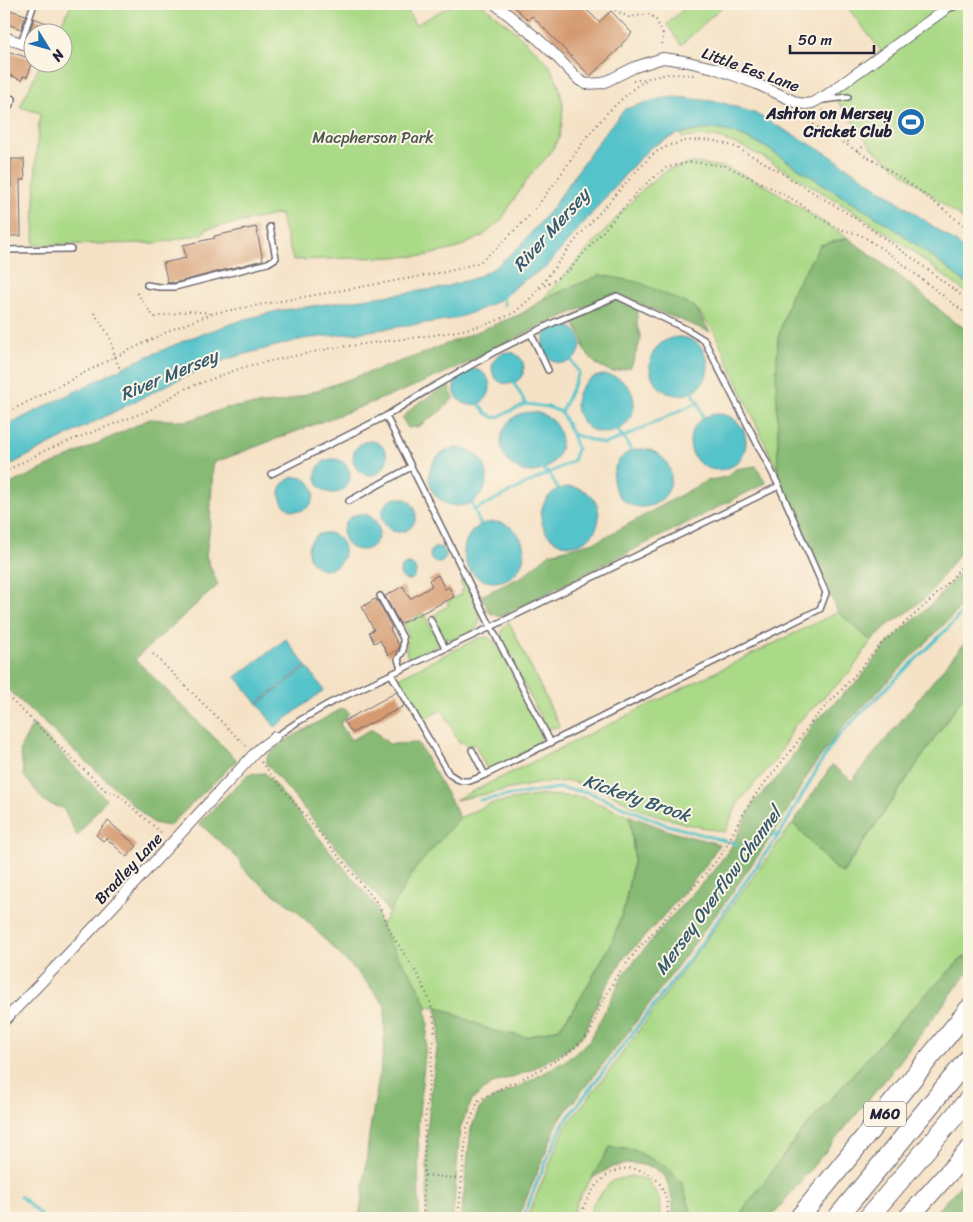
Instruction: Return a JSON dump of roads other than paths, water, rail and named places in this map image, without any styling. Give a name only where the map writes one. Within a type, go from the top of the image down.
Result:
[{"type":"highway","name":"M60","points":[[799,1218],[969,1009]]},
{"type":"highway","name":"M60","points":[[837,1218],[969,1058]]},
{"type":"highway","points":[[868,1218],[969,1099]]},
{"type":"highway","points":[[909,1218],[969,1150]]},
{"type":"highway","points":[[909,1218],[969,1157]]},
{"type":"street","name":"Little Ees Lane","points":[[494,4],[538,39],[579,80],[586,84],[603,83],[635,67],[663,58],[714,68],[757,84],[798,103],[806,104],[818,101],[943,11]]},
{"type":"street","points":[[4,37],[21,43]]},
{"type":"street","name":"Bradley Lane","points":[[4,1021],[253,755],[275,737]]},
{"type":"lane","points":[[21,43],[34,4]]},
{"type":"lane","points":[[943,11],[961,4]]},
{"type":"lane","points":[[4,97],[13,100],[4,115]]},
{"type":"lane","points":[[818,101],[848,97]]},
{"type":"lane","points":[[147,285],[175,287],[268,263],[276,258],[270,227]]},
{"type":"lane","points":[[4,250],[71,249]]},
{"type":"lane","points":[[271,474],[386,416],[486,357],[555,322],[617,296],[686,329],[704,340],[779,486],[826,593],[820,609],[552,743],[470,781],[457,780],[449,774],[391,674]]},
{"type":"lane","points":[[531,334],[548,370]]},
{"type":"lane","points":[[386,416],[491,627],[552,743]]},
{"type":"lane","points":[[349,501],[411,467]]},
{"type":"lane","points":[[275,737],[330,703],[491,627],[779,486]]},
{"type":"lane","points":[[380,596],[402,638],[403,651],[398,659],[401,669]]},
{"type":"lane","points":[[430,619],[445,648]]},
{"type":"lane","points":[[472,750],[485,775]]},
{"type":"water","name":"River Mersey","points":[[676,97],[720,102],[754,113],[826,153],[969,252],[969,285],[898,231],[767,148],[731,132],[715,129],[688,132],[675,135],[651,147],[545,268],[521,282],[498,301],[453,319],[303,339],[234,357],[205,367],[159,389],[4,468],[4,427],[130,364],[193,337],[242,320],[277,311],[441,288],[475,278],[494,268],[520,246],[553,207],[607,130],[625,109],[658,99]]},
{"type":"water","points":[[562,325],[569,326],[575,331],[580,337],[580,351],[575,357],[569,362],[562,363],[555,362],[549,357],[544,351],[543,344],[544,337],[549,331],[555,326]]},
{"type":"water","points":[[673,337],[685,337],[700,345],[708,360],[708,372],[700,387],[685,395],[673,395],[658,387],[650,372],[650,360],[658,345]]},
{"type":"water","points":[[508,352],[514,353],[519,357],[523,362],[523,374],[519,379],[514,383],[508,384],[502,383],[497,379],[493,374],[492,368],[493,362],[497,357],[502,353]]},
{"type":"water","points":[[472,369],[479,370],[485,374],[489,380],[489,394],[485,400],[479,404],[472,405],[465,404],[459,400],[455,394],[454,387],[455,380],[459,374],[465,370]]},
{"type":"water","points":[[605,375],[616,377],[629,388],[634,404],[632,415],[621,428],[605,433],[594,431],[581,420],[576,404],[578,393],[589,380]]},
{"type":"water","points":[[531,412],[547,417],[552,421],[556,426],[561,442],[556,458],[552,463],[547,467],[531,472],[515,467],[510,463],[506,458],[501,442],[506,426],[510,421],[515,417]]},
{"type":"water","points":[[712,414],[724,414],[734,418],[742,426],[746,442],[742,458],[734,466],[724,470],[712,470],[702,466],[694,458],[690,448],[690,436],[694,426],[702,418]]},
{"type":"water","points":[[370,441],[377,442],[382,446],[386,451],[386,465],[382,470],[377,474],[370,475],[363,474],[358,470],[354,465],[353,458],[354,451],[358,446],[363,442]]},
{"type":"water","points":[[452,448],[464,448],[479,456],[487,471],[487,483],[479,498],[464,506],[452,506],[437,498],[429,483],[429,471],[437,456]]},
{"type":"water","points":[[636,449],[648,449],[663,457],[671,472],[671,484],[663,499],[648,507],[636,507],[621,499],[613,484],[613,472],[621,457]]},
{"type":"water","points":[[333,459],[340,460],[345,464],[349,469],[349,483],[345,488],[340,492],[333,493],[326,492],[321,488],[317,483],[316,476],[317,469],[321,464],[326,460]]},
{"type":"water","points":[[297,477],[309,482],[314,494],[309,506],[297,511],[285,506],[280,494],[285,482]]},
{"type":"water","points":[[564,487],[576,487],[591,495],[599,510],[599,522],[591,537],[576,545],[564,545],[549,537],[541,522],[541,510],[549,495]]},
{"type":"water","points":[[399,498],[406,499],[411,503],[415,508],[415,522],[411,527],[406,531],[399,532],[392,531],[387,527],[383,522],[382,515],[383,508],[387,503],[392,499]]},
{"type":"water","points":[[361,514],[374,519],[379,532],[374,545],[361,550],[348,545],[343,532],[348,519]]},
{"type":"water","points":[[488,522],[500,522],[516,530],[522,540],[524,552],[522,564],[516,574],[500,582],[488,582],[472,574],[464,558],[464,546],[472,530]]},
{"type":"water","points":[[326,533],[339,538],[344,551],[339,564],[326,569],[313,564],[308,551],[313,538]]},
{"type":"water","points":[[438,547],[444,549],[446,555],[444,561],[438,563],[432,561],[430,555],[432,549]]},
{"type":"water","points":[[408,564],[414,566],[416,572],[414,578],[408,580],[402,578],[400,572],[402,566]]},
{"type":"water","points":[[286,639],[306,666],[257,703],[236,677]]},
{"type":"water","points":[[307,667],[324,690],[275,727],[258,704]]},
{"type":"waterway","points":[[503,293],[504,305]]},
{"type":"waterway","points":[[572,361],[579,373],[561,412],[572,434],[604,444],[624,437],[698,402]]},
{"type":"waterway","points":[[514,383],[526,404],[548,407],[561,412]]},
{"type":"waterway","points":[[692,392],[703,417]]},
{"type":"waterway","points":[[479,404],[486,413],[495,418],[526,404]]},
{"type":"waterway","points":[[616,430],[624,437],[631,451]]},
{"type":"waterway","points":[[474,510],[573,461],[577,449],[572,434]]},
{"type":"waterway","points":[[542,469],[549,473],[558,489]]},
{"type":"waterway","points":[[472,503],[480,524]]},
{"type":"waterway","name":"Mersey Overflow Channel","points":[[523,1218],[563,1124],[700,945],[781,832],[835,740],[969,605]]},
{"type":"waterway","name":"Kickety Brook","points":[[480,800],[559,788],[588,792],[664,824],[725,841]]},
{"type":"waterway","name":"Kickety Brook","points":[[745,847],[780,833]]},
{"type":"waterway","name":"Kickety Brook","points":[[730,842],[737,844]]},
{"type":"waterway","points":[[20,1196],[44,1218]]},
{"type":"place","name":"Ashton on Mersey Cricket Club","points":[[911,122]]},
{"type":"park label","name":"Macpherson Park","points":[[373,137]]}]
